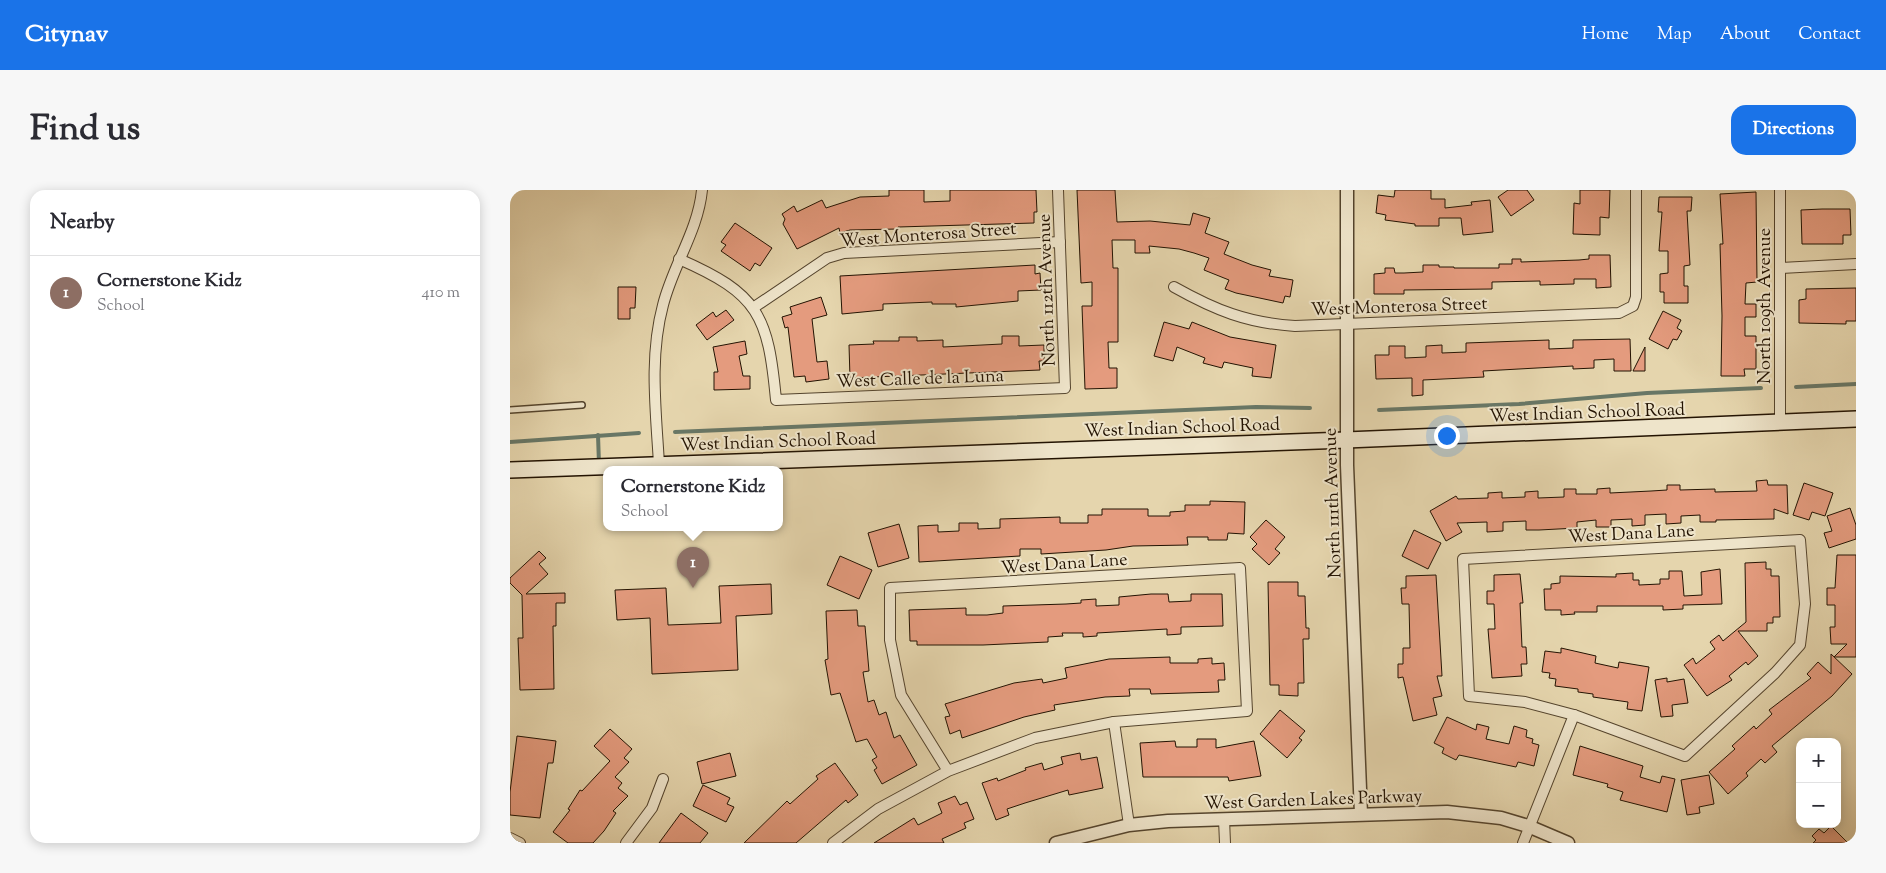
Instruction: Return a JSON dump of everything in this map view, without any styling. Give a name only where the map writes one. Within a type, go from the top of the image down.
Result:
[{"type":"main road","name":"West Indian School Road","points":[[609,466],[1346,440],[1856,419]]},
{"type":"main road","name":"West Indian School Road","points":[[510,470],[603,466]]},
{"type":"street","points":[[659,464],[655,399],[656,334],[670,282],[696,220],[702,190]]},
{"type":"street","name":"North 112th Avenue","points":[[1058,190],[1066,388]]},
{"type":"street","name":"North 111th Avenue","points":[[1347,190],[1346,440],[1361,814]]},
{"type":"street","name":"West Monterosa Street","points":[[1174,287],[1207,306],[1242,319],[1295,326],[1619,313],[1633,306],[1636,297],[1636,190]]},
{"type":"street","name":"North 109th Avenue","points":[[1780,190],[1780,422]]},
{"type":"street","name":"West Monterosa Street","points":[[753,308],[827,258],[844,253],[1060,242]]},
{"type":"street","points":[[679,259],[731,285],[753,308]]},
{"type":"street","points":[[1781,268],[1856,264]]},
{"type":"street","name":"West Calle de la Luna","points":[[753,308],[765,331],[769,345],[776,400],[1066,388]]},
{"type":"street","name":"West Dana Lane","points":[[1800,540],[1805,604],[1800,645],[1775,673],[1685,756],[1574,714],[1525,702],[1468,696],[1463,559],[1800,540]]},
{"type":"street","name":"West Dana Lane","points":[[948,771],[901,695],[890,640],[890,588],[1240,568],[1247,711],[1114,722]]},
{"type":"street","points":[[1523,843],[1528,826],[1574,714]]},
{"type":"street","points":[[833,843],[878,809],[948,771],[1035,738],[1114,722],[1129,825]]},
{"type":"street","points":[[626,843],[652,808],[663,779]]},
{"type":"street","name":"West Garden Lakes Parkway","points":[[1056,843],[1129,825],[1361,814],[1467,814],[1501,818],[1528,826],[1568,843]]},
{"type":"street","points":[[1224,819],[1225,843]]},
{"type":"street","points":[[510,838],[520,843]]},
{"type":"lane","points":[[510,410],[582,405]]},
{"type":"building","points":[[889,190],[924,190],[924,202],[950,201],[950,190],[1036,190],[1037,212],[1034,212],[1034,223],[898,227],[898,229],[850,230],[840,233],[839,228],[797,249],[783,224],[785,219],[782,214],[794,206],[797,212],[822,200],[826,208],[860,197],[889,196]]},
{"type":"building","points":[[1077,190],[1115,190],[1117,222],[1150,221],[1190,225],[1193,213],[1210,218],[1205,233],[1229,242],[1224,254],[1271,270],[1269,276],[1293,280],[1290,297],[1285,296],[1283,303],[1236,293],[1225,289],[1229,280],[1204,270],[1209,258],[1179,249],[1149,246],[1150,253],[1135,253],[1135,240],[1112,240],[1113,268],[1118,268],[1118,342],[1108,342],[1109,368],[1117,368],[1117,388],[1085,389],[1082,306],[1092,306],[1092,282],[1081,283]]},
{"type":"building","points":[[1395,190],[1431,190],[1431,199],[1445,199],[1445,208],[1472,205],[1471,202],[1490,200],[1493,232],[1463,235],[1461,218],[1439,218],[1439,226],[1415,226],[1415,224],[1385,220],[1386,215],[1376,213],[1378,195],[1394,197]]},
{"type":"building","points":[[1508,190],[1527,190],[1534,200],[1511,216],[1498,197]]},
{"type":"building","points":[[1580,190],[1610,190],[1609,218],[1600,217],[1600,235],[1573,234],[1574,203],[1580,204]]},
{"type":"building","points":[[1756,192],[1757,282],[1746,283],[1745,304],[1756,304],[1756,317],[1745,317],[1745,336],[1756,336],[1756,369],[1744,369],[1745,376],[1721,376],[1720,244],[1723,244],[1720,194]]},
{"type":"building","points":[[1659,197],[1692,197],[1691,211],[1687,211],[1690,265],[1684,266],[1684,286],[1688,286],[1688,303],[1664,303],[1664,292],[1660,292],[1660,274],[1668,273],[1668,251],[1659,251],[1662,212],[1658,212]]},
{"type":"building","points":[[1850,209],[1851,235],[1843,235],[1843,244],[1802,244],[1801,210]]},
{"type":"building","points":[[735,223],[772,248],[760,266],[755,263],[750,271],[721,251],[726,245],[721,242]]},
{"type":"building","points":[[1589,255],[1610,255],[1611,287],[1596,288],[1596,279],[1574,279],[1574,284],[1540,285],[1540,281],[1492,282],[1492,289],[1404,290],[1404,294],[1374,294],[1374,274],[1385,273],[1385,268],[1394,268],[1395,273],[1404,273],[1423,272],[1423,265],[1439,265],[1439,267],[1454,268],[1499,268],[1499,264],[1512,264],[1512,259],[1521,259],[1521,262],[1579,260],[1589,259]]},
{"type":"building","points":[[1035,265],[1035,274],[1040,273],[1041,290],[1018,291],[1018,301],[956,307],[956,304],[932,304],[932,302],[883,304],[883,310],[842,314],[840,276]]},
{"type":"building","points":[[618,287],[636,287],[635,308],[630,308],[630,319],[618,319]]},
{"type":"building","points":[[1856,288],[1856,321],[1846,321],[1846,324],[1799,323],[1799,300],[1806,299],[1806,289]]},
{"type":"building","points":[[821,297],[827,315],[812,319],[817,362],[827,361],[829,379],[806,382],[805,376],[794,377],[788,327],[785,328],[782,317],[792,314],[790,307]]},
{"type":"building","points":[[726,310],[734,320],[707,340],[696,325],[713,312],[716,317]]},
{"type":"building","points":[[1663,311],[1681,320],[1677,328],[1682,331],[1677,340],[1673,339],[1668,349],[1649,339]]},
{"type":"building","points":[[1164,322],[1189,329],[1192,322],[1230,337],[1276,345],[1271,378],[1252,376],[1253,368],[1224,362],[1222,368],[1203,363],[1205,358],[1177,347],[1173,361],[1154,356]]},
{"type":"building","points":[[1002,336],[1019,336],[1019,346],[1044,345],[1044,361],[1039,361],[1040,370],[850,378],[849,345],[874,344],[873,341],[899,341],[899,337],[917,337],[917,341],[943,340],[943,347],[1002,344]]},
{"type":"building","points":[[1630,339],[1631,371],[1614,371],[1614,359],[1594,360],[1594,368],[1573,369],[1573,366],[1483,371],[1484,377],[1423,380],[1423,395],[1412,396],[1412,378],[1376,379],[1375,355],[1389,355],[1389,346],[1405,346],[1405,358],[1426,357],[1426,346],[1442,345],[1442,353],[1466,352],[1466,343],[1549,340],[1549,349],[1573,348],[1573,340]]},
{"type":"building","points":[[745,341],[747,354],[739,356],[743,376],[750,376],[750,389],[714,390],[714,372],[718,372],[713,347]]},
{"type":"building","points":[[1645,347],[1645,371],[1633,371]]},
{"type":"building","points":[[1767,480],[1768,485],[1787,485],[1788,514],[1774,509],[1774,519],[1716,520],[1716,522],[1700,522],[1700,515],[1681,516],[1681,523],[1666,524],[1666,514],[1645,515],[1645,525],[1632,526],[1632,519],[1611,520],[1611,527],[1596,527],[1596,520],[1577,522],[1577,528],[1539,530],[1526,530],[1526,521],[1503,522],[1503,531],[1487,532],[1487,522],[1457,523],[1462,532],[1446,541],[1430,511],[1456,496],[1458,499],[1488,498],[1488,493],[1502,492],[1502,498],[1525,497],[1525,492],[1538,491],[1538,498],[1564,497],[1564,489],[1576,489],[1576,494],[1597,494],[1597,489],[1610,488],[1610,493],[1667,490],[1667,485],[1680,485],[1680,490],[1715,489],[1715,492],[1757,491],[1756,481]]},
{"type":"building","points":[[1804,483],[1833,493],[1825,516],[1812,512],[1809,520],[1793,515]]},
{"type":"building","points":[[1210,501],[1245,502],[1244,534],[1228,533],[1227,540],[1208,540],[1208,537],[1187,537],[1188,545],[1133,546],[1106,550],[1041,554],[1041,549],[1020,549],[1020,556],[919,562],[918,526],[938,525],[938,532],[959,531],[959,523],[978,523],[978,529],[1000,528],[1000,519],[1060,517],[1060,523],[1088,523],[1088,515],[1102,515],[1102,509],[1148,509],[1148,516],[1170,516],[1170,512],[1185,511],[1185,505],[1210,505]]},
{"type":"building","points":[[1850,508],[1856,525],[1856,539],[1829,548],[1824,533],[1832,531],[1827,516]]},
{"type":"building","points":[[1266,520],[1285,537],[1275,549],[1280,553],[1269,565],[1252,549],[1257,544],[1250,537]]},
{"type":"building","points":[[899,524],[909,558],[878,567],[868,533]]},
{"type":"building","points":[[1414,530],[1441,543],[1428,569],[1402,556]]},
{"type":"building","points":[[539,551],[546,558],[539,564],[548,574],[526,594],[565,593],[565,603],[556,603],[556,626],[553,626],[554,689],[520,690],[518,638],[523,638],[522,595],[510,583],[510,578]]},
{"type":"building","points":[[1837,555],[1856,555],[1856,657],[1834,657],[1847,644],[1831,644],[1830,627],[1835,627],[1835,605],[1827,605],[1827,588],[1835,588]]},
{"type":"building","points":[[840,556],[872,570],[859,599],[827,585]]},
{"type":"building","points":[[1766,562],[1766,569],[1771,569],[1771,576],[1779,576],[1780,617],[1773,617],[1773,623],[1767,623],[1767,631],[1738,631],[1758,656],[1748,665],[1746,662],[1729,676],[1732,680],[1707,696],[1684,665],[1693,658],[1696,664],[1715,649],[1710,642],[1719,635],[1723,641],[1746,622],[1745,563]]},
{"type":"building","points":[[1720,569],[1722,604],[1683,605],[1683,609],[1663,610],[1663,606],[1597,606],[1597,612],[1574,612],[1575,614],[1561,615],[1561,610],[1545,610],[1544,589],[1551,589],[1551,584],[1560,583],[1560,576],[1616,577],[1616,574],[1633,573],[1633,580],[1639,580],[1639,585],[1660,584],[1660,579],[1669,579],[1669,571],[1682,571],[1684,596],[1702,595],[1701,572]]},
{"type":"building","points":[[1520,574],[1523,603],[1520,603],[1522,647],[1526,647],[1527,664],[1521,664],[1522,676],[1492,678],[1488,629],[1495,629],[1494,604],[1487,604],[1487,591],[1494,591],[1494,575]]},
{"type":"building","points":[[1436,575],[1442,676],[1437,676],[1442,696],[1433,698],[1437,715],[1413,721],[1403,677],[1398,678],[1398,664],[1403,664],[1403,648],[1410,648],[1409,604],[1402,604],[1401,588],[1406,588],[1406,576]]},
{"type":"building","points":[[1268,582],[1298,582],[1298,596],[1305,596],[1306,628],[1309,628],[1309,639],[1303,639],[1304,683],[1298,683],[1298,696],[1279,695],[1279,685],[1270,685]]},
{"type":"building","points":[[771,584],[772,614],[736,616],[738,670],[652,674],[650,618],[617,620],[615,590],[666,588],[668,625],[721,623],[719,586]]},
{"type":"building","points":[[1168,594],[1169,602],[1191,601],[1191,594],[1222,594],[1223,626],[1181,627],[1181,634],[1167,635],[1167,629],[1097,633],[1097,636],[1083,637],[1083,633],[1062,633],[1063,636],[1048,637],[1048,642],[983,645],[917,645],[917,641],[910,641],[909,610],[966,608],[966,615],[987,615],[1003,613],[1003,606],[1081,603],[1081,600],[1096,599],[1096,606],[1119,605],[1119,597]]},
{"type":"building","points":[[857,610],[858,626],[865,626],[869,671],[863,672],[868,702],[874,700],[879,715],[886,712],[894,738],[900,735],[917,765],[882,784],[874,770],[877,768],[872,760],[877,757],[867,739],[856,742],[840,693],[831,695],[825,660],[828,659],[826,611]]},
{"type":"building","points":[[1561,648],[1596,656],[1595,663],[1618,668],[1619,662],[1649,667],[1642,711],[1627,709],[1628,702],[1593,697],[1593,694],[1578,692],[1578,689],[1555,686],[1556,679],[1549,678],[1550,673],[1542,672],[1545,651],[1561,653]]},
{"type":"building","points":[[1831,654],[1852,674],[1832,696],[1772,746],[1777,752],[1765,763],[1761,759],[1746,773],[1748,776],[1728,794],[1709,772],[1735,749],[1732,746],[1754,726],[1756,729],[1772,714],[1769,710],[1811,678],[1807,674],[1818,662],[1831,674]]},
{"type":"building","points":[[1170,657],[1170,663],[1198,663],[1198,659],[1212,658],[1212,664],[1224,663],[1225,680],[1218,680],[1219,692],[1151,694],[1150,689],[1129,689],[1130,696],[1105,697],[1054,705],[1055,710],[1024,717],[962,738],[960,730],[950,734],[945,717],[950,716],[945,704],[1014,683],[1042,679],[1043,683],[1067,678],[1065,668],[1109,659]]},
{"type":"building","points":[[1667,678],[1667,682],[1684,679],[1688,703],[1672,705],[1673,716],[1661,717],[1655,680]]},
{"type":"building","points":[[1280,710],[1305,731],[1299,738],[1302,740],[1287,758],[1260,734]]},
{"type":"building","points":[[1447,717],[1476,730],[1477,724],[1489,727],[1486,739],[1509,744],[1514,726],[1527,730],[1526,737],[1533,739],[1532,743],[1539,745],[1534,766],[1518,762],[1516,767],[1459,755],[1456,760],[1442,753],[1444,748],[1434,743]]},
{"type":"building","points":[[610,729],[632,749],[624,758],[629,762],[615,777],[622,783],[618,788],[628,796],[613,811],[616,813],[593,843],[568,843],[553,832],[570,810],[568,809],[580,790],[582,791],[610,761],[594,746]]},
{"type":"building","points":[[517,736],[556,741],[553,763],[548,763],[540,818],[510,815],[510,792]]},
{"type":"building","points":[[1197,739],[1216,739],[1216,748],[1254,741],[1261,776],[1229,781],[1228,777],[1143,777],[1140,743],[1175,741],[1176,747],[1197,747]]},
{"type":"building","points":[[1580,746],[1643,766],[1640,777],[1660,783],[1662,776],[1675,779],[1667,812],[1620,800],[1623,792],[1607,787],[1608,784],[1573,775]]},
{"type":"building","points":[[730,753],[736,776],[702,784],[697,762]]},
{"type":"building","points":[[1080,753],[1081,760],[1097,757],[1103,788],[1069,795],[1068,790],[1007,809],[1009,815],[996,820],[982,783],[997,778],[998,781],[1026,770],[1025,768],[1042,763],[1044,770],[1063,764],[1061,757]]},
{"type":"building","points":[[835,763],[858,795],[848,803],[846,800],[796,843],[744,843],[787,801],[790,804],[818,779],[816,776]]},
{"type":"building","points":[[1709,775],[1714,804],[1699,807],[1700,813],[1687,815],[1681,780]]},
{"type":"building","points":[[703,785],[730,798],[727,804],[734,807],[726,822],[693,806]]},
{"type":"building","points":[[955,796],[960,805],[967,802],[974,819],[964,823],[966,828],[942,839],[944,843],[874,843],[914,818],[918,825],[942,813],[938,803]]},
{"type":"building","points":[[681,813],[708,833],[700,843],[659,843]]},
{"type":"building","points":[[1829,828],[1833,828],[1848,843],[1813,843],[1816,840],[1812,836],[1819,829],[1824,833]]},
{"type":"waterway","points":[[1796,387],[1856,384]]},
{"type":"waterway","points":[[1379,410],[1519,404],[1647,393],[1761,388]]},
{"type":"waterway","points":[[675,432],[1256,407],[1310,408]]},
{"type":"waterway","points":[[510,442],[639,433]]},
{"type":"waterway","points":[[598,435],[599,464]]},
{"type":"place","name":"Cornerstone Kidz","points":[[693,588]]}]
